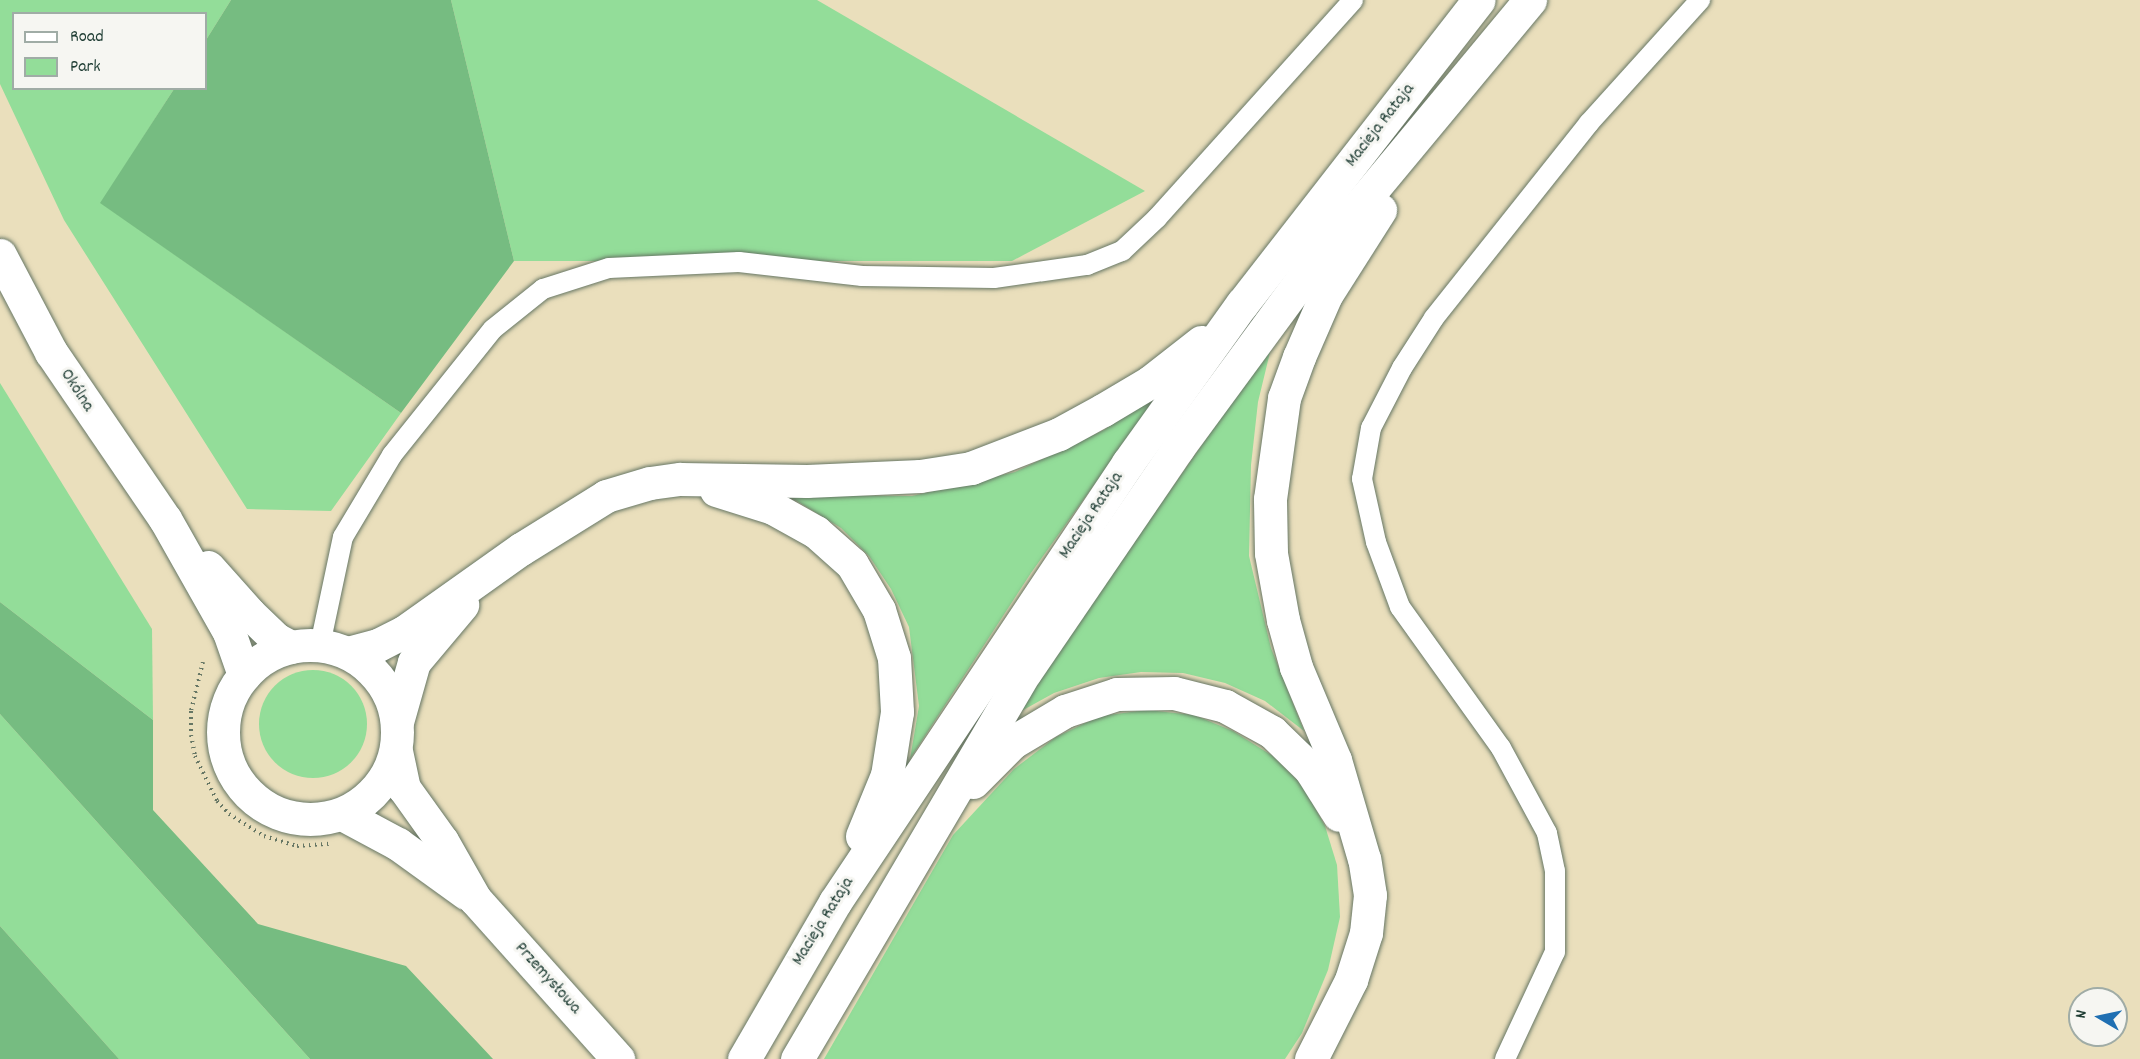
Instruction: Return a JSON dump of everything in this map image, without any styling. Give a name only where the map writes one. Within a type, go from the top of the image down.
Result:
[{"type":"main road","name":"Macieja Rataja","points":[[744,1059],[835,902],[1052,574],[1242,304],[1479,0]]},
{"type":"main road","points":[[1311,1059],[1351,980],[1366,933],[1370,895],[1364,859],[1335,760],[1296,667],[1283,620],[1271,553],[1270,499],[1280,420],[1299,357],[1326,295],[1359,240],[1525,6]]},
{"type":"main road","name":"Macieja Rataja","points":[[797,1059],[909,864],[1026,670],[1178,448],[1334,236],[1525,6]]},
{"type":"main road","name":"Okólna","points":[[0,255],[51,352],[165,519],[229,632],[244,675]]},
{"type":"main road","points":[[491,572],[414,662],[385,778],[341,829],[314,820],[285,816],[259,803],[239,783],[226,757],[223,728],[229,700],[244,675],[265,657],[320,648],[378,645],[404,632],[491,572],[520,549],[606,496],[650,483],[680,479],[807,481],[920,477],[971,468],[1059,434],[1150,382],[1242,304]]},
{"type":"main road","points":[[680,479],[773,508],[816,532],[852,564],[879,610],[894,658],[897,712],[886,775],[835,902]]},
{"type":"main road","name":"Okólna","points":[[165,519],[249,613],[276,639],[320,648]]},
{"type":"main road","points":[[320,648],[372,670],[383,686],[396,736]]},
{"type":"main road","points":[[909,864],[980,774],[1013,742],[1065,711],[1090,702],[1149,692],[1214,702],[1246,715],[1272,732],[1310,769],[1364,859]]},
{"type":"main road","name":"Przemysłowa","points":[[396,736],[404,788],[442,841],[475,899],[618,1059]]},
{"type":"main road","name":"Przemysłowa","points":[[341,829],[398,844],[475,899]]},
{"type":"lane","points":[[320,648],[343,537],[392,455],[493,329],[543,289],[609,268],[739,262],[862,276],[994,278],[1087,265],[1122,251],[1157,218],[1353,0]]},
{"type":"lane","points":[[1505,1059],[1555,952],[1555,871],[1547,833],[1501,748],[1400,607],[1376,542],[1362,479],[1371,428],[1402,368],[1434,318],[1589,123],[1700,0]]},
{"type":"path","points":[[203,654],[191,711],[191,735],[195,756],[217,801],[248,828],[282,843],[341,829]]},
{"type":"green space","points":[[0,0],[231,0],[207,38],[207,12],[12,12],[12,90],[173,90],[101,203],[401,413],[331,511],[247,509],[64,220],[0,84]]},
{"type":"green space","points":[[231,0],[451,0],[514,261],[401,413],[100,203],[173,90],[207,90],[207,38]]},
{"type":"green space","points":[[451,0],[817,0],[1145,191],[1012,261],[514,261]]},
{"type":"green space","points":[[1272,344],[1258,402],[1251,465],[1249,556],[1271,648],[1304,731],[1265,701],[1225,683],[1183,673],[1141,672],[1099,678],[1054,693],[1014,715]]},
{"type":"green space","points":[[0,383],[152,629],[153,720],[0,602]]},
{"type":"green space","points":[[1164,387],[1031,573],[910,759],[919,706],[909,627],[891,589],[869,556],[841,528],[787,495],[912,496],[1015,472],[1104,430]]},
{"type":"green space","points":[[0,602],[153,720],[153,810],[258,924],[406,966],[493,1059],[310,1059],[0,714]]},
{"type":"green space","points":[[313,670],[334,674],[352,685],[363,703],[367,724],[363,745],[352,763],[334,774],[313,778],[292,774],[274,763],[263,745],[259,724],[263,703],[274,685],[292,674]]},
{"type":"green space","points":[[1147,710],[1194,715],[1233,731],[1273,756],[1303,786],[1325,826],[1337,865],[1340,917],[1328,970],[1302,1033],[1285,1059],[824,1059],[953,835],[1014,769],[1056,737],[1100,716]]},
{"type":"green space","points":[[0,714],[310,1059],[119,1059],[0,926]]},
{"type":"green space","points":[[0,926],[119,1059],[0,1059]]}]
